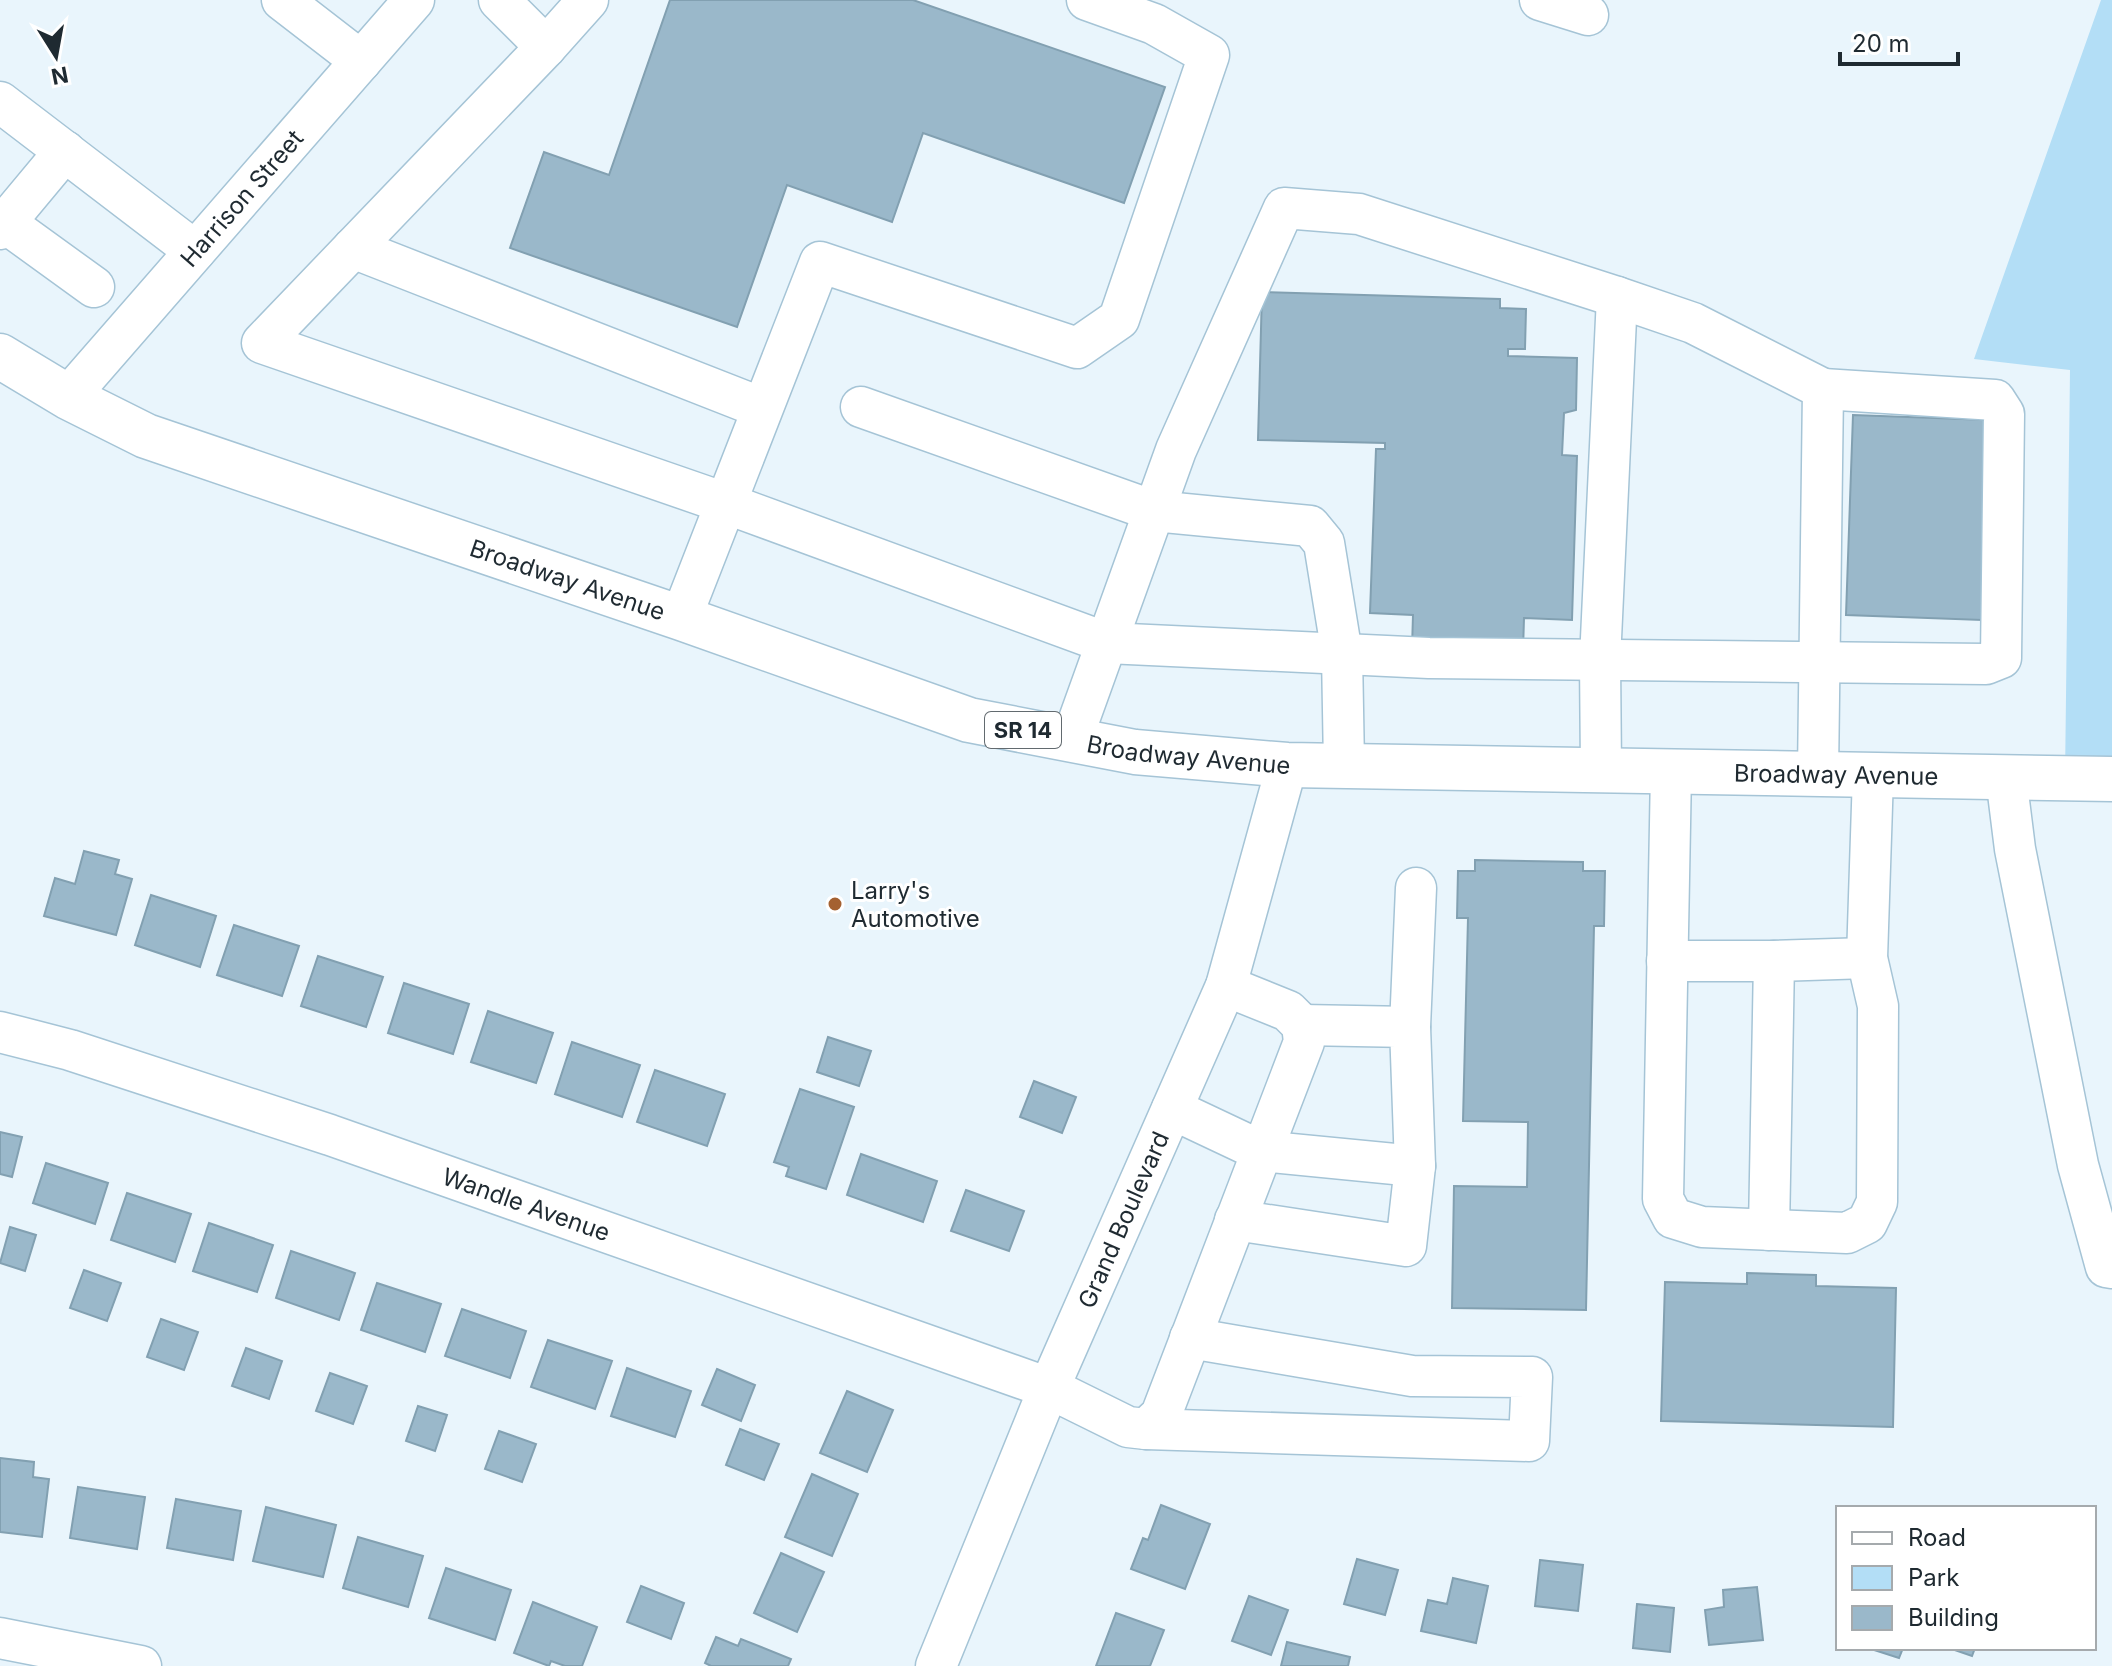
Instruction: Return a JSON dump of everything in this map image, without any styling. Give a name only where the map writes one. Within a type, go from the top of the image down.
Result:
[{"type":"main road","name":"Broadway Avenue","points":[[0,356],[68,397],[146,436],[681,618],[969,720],[1135,752],[1287,765],[2112,779]]},
{"type":"street","points":[[282,0],[361,61]]},
{"type":"street","name":"Harrison Street","points":[[68,397],[414,0]]},
{"type":"street","points":[[499,0],[546,47]]},
{"type":"street","points":[[588,0],[262,343],[725,503],[1107,643],[1429,658],[1986,664],[2001,658],[2004,414],[1995,400],[1823,389],[1693,323],[1617,297],[1359,214],[1284,208],[1176,450],[1107,643],[1072,739]]},
{"type":"street","points":[[681,618],[820,262],[1077,348],[1119,319],[1209,55],[1154,24],[1087,0]]},
{"type":"street","points":[[1540,0],[1588,15]]},
{"type":"street","points":[[0,102],[195,251]]},
{"type":"street","points":[[65,151],[2,223],[94,287]]},
{"type":"street","points":[[353,248],[762,408]]},
{"type":"street","points":[[1601,770],[1600,660],[1617,297]]},
{"type":"street","points":[[1818,774],[1823,389]]},
{"type":"street","points":[[861,407],[1154,511],[1310,526],[1324,543],[1342,654],[1344,765]]},
{"type":"street","name":"Grand Boulevard","points":[[936,1666],[1049,1388],[1226,986],[1287,765]]},
{"type":"street","points":[[1671,771],[1663,1199],[1673,1218],[1702,1227],[1847,1233],[1867,1223],[1877,1202],[1878,1006],[1867,958],[1873,775]]},
{"type":"street","points":[[2006,777],[2015,849],[2078,1165],[2106,1267],[2112,1268]]},
{"type":"street","points":[[1235,1220],[1406,1246],[1415,1166],[1410,1027],[1416,888]]},
{"type":"street","points":[[1667,961],[1867,958]]},
{"type":"street","points":[[1769,1230],[1774,961]]},
{"type":"street","points":[[1146,1429],[1161,1415],[1304,1042],[1302,1025],[1288,1011],[1226,986]]},
{"type":"street","points":[[1302,1025],[1410,1027]]},
{"type":"street","name":"Wandle Avenue","points":[[0,1032],[70,1050],[330,1135],[1049,1388],[1128,1427],[1529,1441],[1532,1377],[1412,1376],[1190,1338]]},
{"type":"street","points":[[1172,1109],[1261,1151],[1415,1166]]},
{"type":"street","points":[[0,1638],[141,1666]]},
{"type":"green space","points":[[2101,0],[2112,0],[2112,779],[2065,778],[2070,370],[1974,359]]},
{"type":"building","points":[[670,0],[913,0],[1165,87],[1124,203],[923,133],[892,222],[787,185],[737,327],[510,248],[544,152],[609,175]]},
{"type":"building","points":[[1262,292],[1500,299],[1500,308],[1526,309],[1525,349],[1508,349],[1508,356],[1577,358],[1576,410],[1564,413],[1562,455],[1577,456],[1572,620],[1524,618],[1523,651],[1412,648],[1413,615],[1370,613],[1376,449],[1385,449],[1385,443],[1258,440]]},
{"type":"building","points":[[1853,415],[1989,420],[1982,620],[1846,615]]},
{"type":"building","points":[[84,851],[119,860],[115,874],[132,879],[116,935],[44,916],[55,878],[75,884]]},
{"type":"building","points":[[1475,860],[1583,862],[1583,871],[1605,871],[1604,926],[1594,926],[1586,1310],[1452,1308],[1454,1186],[1527,1187],[1528,1122],[1463,1121],[1468,918],[1457,918],[1458,871],[1475,871]]},
{"type":"building","points":[[151,895],[216,916],[200,967],[135,945]]},
{"type":"building","points":[[234,925],[299,946],[282,996],[217,975]]},
{"type":"building","points":[[318,956],[383,977],[366,1027],[301,1006]]},
{"type":"building","points":[[404,983],[469,1004],[453,1054],[388,1033]]},
{"type":"building","points":[[488,1011],[553,1033],[536,1083],[471,1062]]},
{"type":"building","points":[[828,1037],[871,1051],[859,1086],[817,1072]]},
{"type":"building","points":[[572,1042],[640,1065],[622,1117],[555,1094]]},
{"type":"building","points":[[655,1070],[725,1094],[707,1146],[637,1122]]},
{"type":"building","points":[[1034,1081],[1076,1097],[1062,1133],[1020,1117]]},
{"type":"building","points":[[800,1089],[854,1107],[826,1189],[786,1176],[789,1167],[774,1162]]},
{"type":"building","points":[[0,1132],[22,1137],[12,1177],[0,1174]]},
{"type":"building","points":[[861,1154],[937,1181],[923,1222],[847,1195]]},
{"type":"building","points":[[46,1163],[108,1183],[95,1224],[33,1203]]},
{"type":"building","points":[[966,1190],[1024,1211],[1009,1251],[951,1231]]},
{"type":"building","points":[[127,1193],[191,1214],[175,1262],[111,1240]]},
{"type":"building","points":[[209,1223],[273,1245],[257,1292],[193,1271]]},
{"type":"building","points":[[10,1227],[36,1235],[25,1271],[0,1263]]},
{"type":"building","points":[[291,1251],[355,1273],[339,1320],[276,1298]]},
{"type":"building","points":[[84,1270],[121,1283],[107,1321],[70,1308]]},
{"type":"building","points":[[1747,1273],[1816,1275],[1816,1286],[1896,1288],[1893,1427],[1661,1421],[1665,1282],[1747,1284]]},
{"type":"building","points":[[377,1283],[441,1304],[425,1352],[361,1330]]},
{"type":"building","points":[[462,1309],[526,1331],[510,1378],[445,1356]]},
{"type":"building","points":[[161,1319],[198,1332],[184,1370],[147,1357]]},
{"type":"building","points":[[548,1340],[612,1361],[595,1409],[531,1387]]},
{"type":"building","points":[[246,1348],[282,1361],[269,1399],[232,1386]]},
{"type":"building","points":[[627,1368],[691,1391],[675,1437],[611,1416]]},
{"type":"building","points":[[717,1369],[755,1385],[741,1421],[702,1405]]},
{"type":"building","points":[[330,1373],[367,1386],[353,1424],[316,1411]]},
{"type":"building","points":[[847,1391],[893,1410],[867,1472],[820,1453]]},
{"type":"building","points":[[418,1406],[447,1415],[435,1451],[406,1441]]},
{"type":"building","points":[[740,1429],[779,1444],[764,1480],[726,1465]]},
{"type":"building","points":[[499,1431],[536,1444],[522,1482],[485,1469]]},
{"type":"building","points":[[0,1458],[34,1462],[33,1477],[49,1479],[42,1537],[0,1532]]},
{"type":"building","points":[[812,1474],[858,1494],[832,1556],[785,1537]]},
{"type":"building","points":[[78,1487],[145,1497],[137,1549],[70,1538]]},
{"type":"building","points":[[176,1499],[241,1511],[233,1560],[167,1548]]},
{"type":"building","points":[[1161,1505],[1210,1524],[1185,1589],[1131,1569],[1143,1538],[1148,1540]]},
{"type":"building","points":[[266,1507],[336,1525],[323,1577],[253,1561]]},
{"type":"building","points":[[358,1537],[423,1556],[408,1607],[343,1588]]},
{"type":"building","points":[[781,1553],[824,1572],[797,1632],[754,1613]]},
{"type":"building","points":[[1357,1559],[1398,1570],[1385,1615],[1344,1604]]},
{"type":"building","points":[[1540,1560],[1583,1565],[1578,1611],[1535,1606]]},
{"type":"building","points":[[446,1568],[511,1590],[495,1640],[429,1618]]},
{"type":"building","points":[[1453,1578],[1488,1586],[1476,1643],[1421,1631],[1428,1600],[1447,1604]]},
{"type":"building","points":[[641,1586],[684,1603],[671,1639],[627,1622]]},
{"type":"building","points":[[1757,1587],[1763,1640],[1709,1645],[1705,1610],[1724,1607],[1723,1590]]},
{"type":"building","points":[[1249,1596],[1288,1610],[1271,1655],[1232,1641]]},
{"type":"building","points":[[533,1602],[597,1627],[582,1666],[565,1666],[551,1661],[549,1666],[514,1653]]},
{"type":"building","points":[[1637,1604],[1674,1608],[1670,1652],[1633,1648]]},
{"type":"building","points":[[1116,1613],[1164,1630],[1150,1666],[1096,1666]]},
{"type":"building","points":[[716,1637],[738,1646],[741,1639],[791,1659],[788,1666],[711,1666],[705,1663]]},
{"type":"building","points":[[1287,1642],[1350,1657],[1348,1666],[1281,1666]]},
{"type":"building","points":[[1874,1650],[1902,1650],[1899,1658]]},
{"type":"building","points":[[1955,1650],[1974,1650],[1972,1656]]},
{"type":"place","name":"Larry's Automotive","points":[[835,904]]}]
